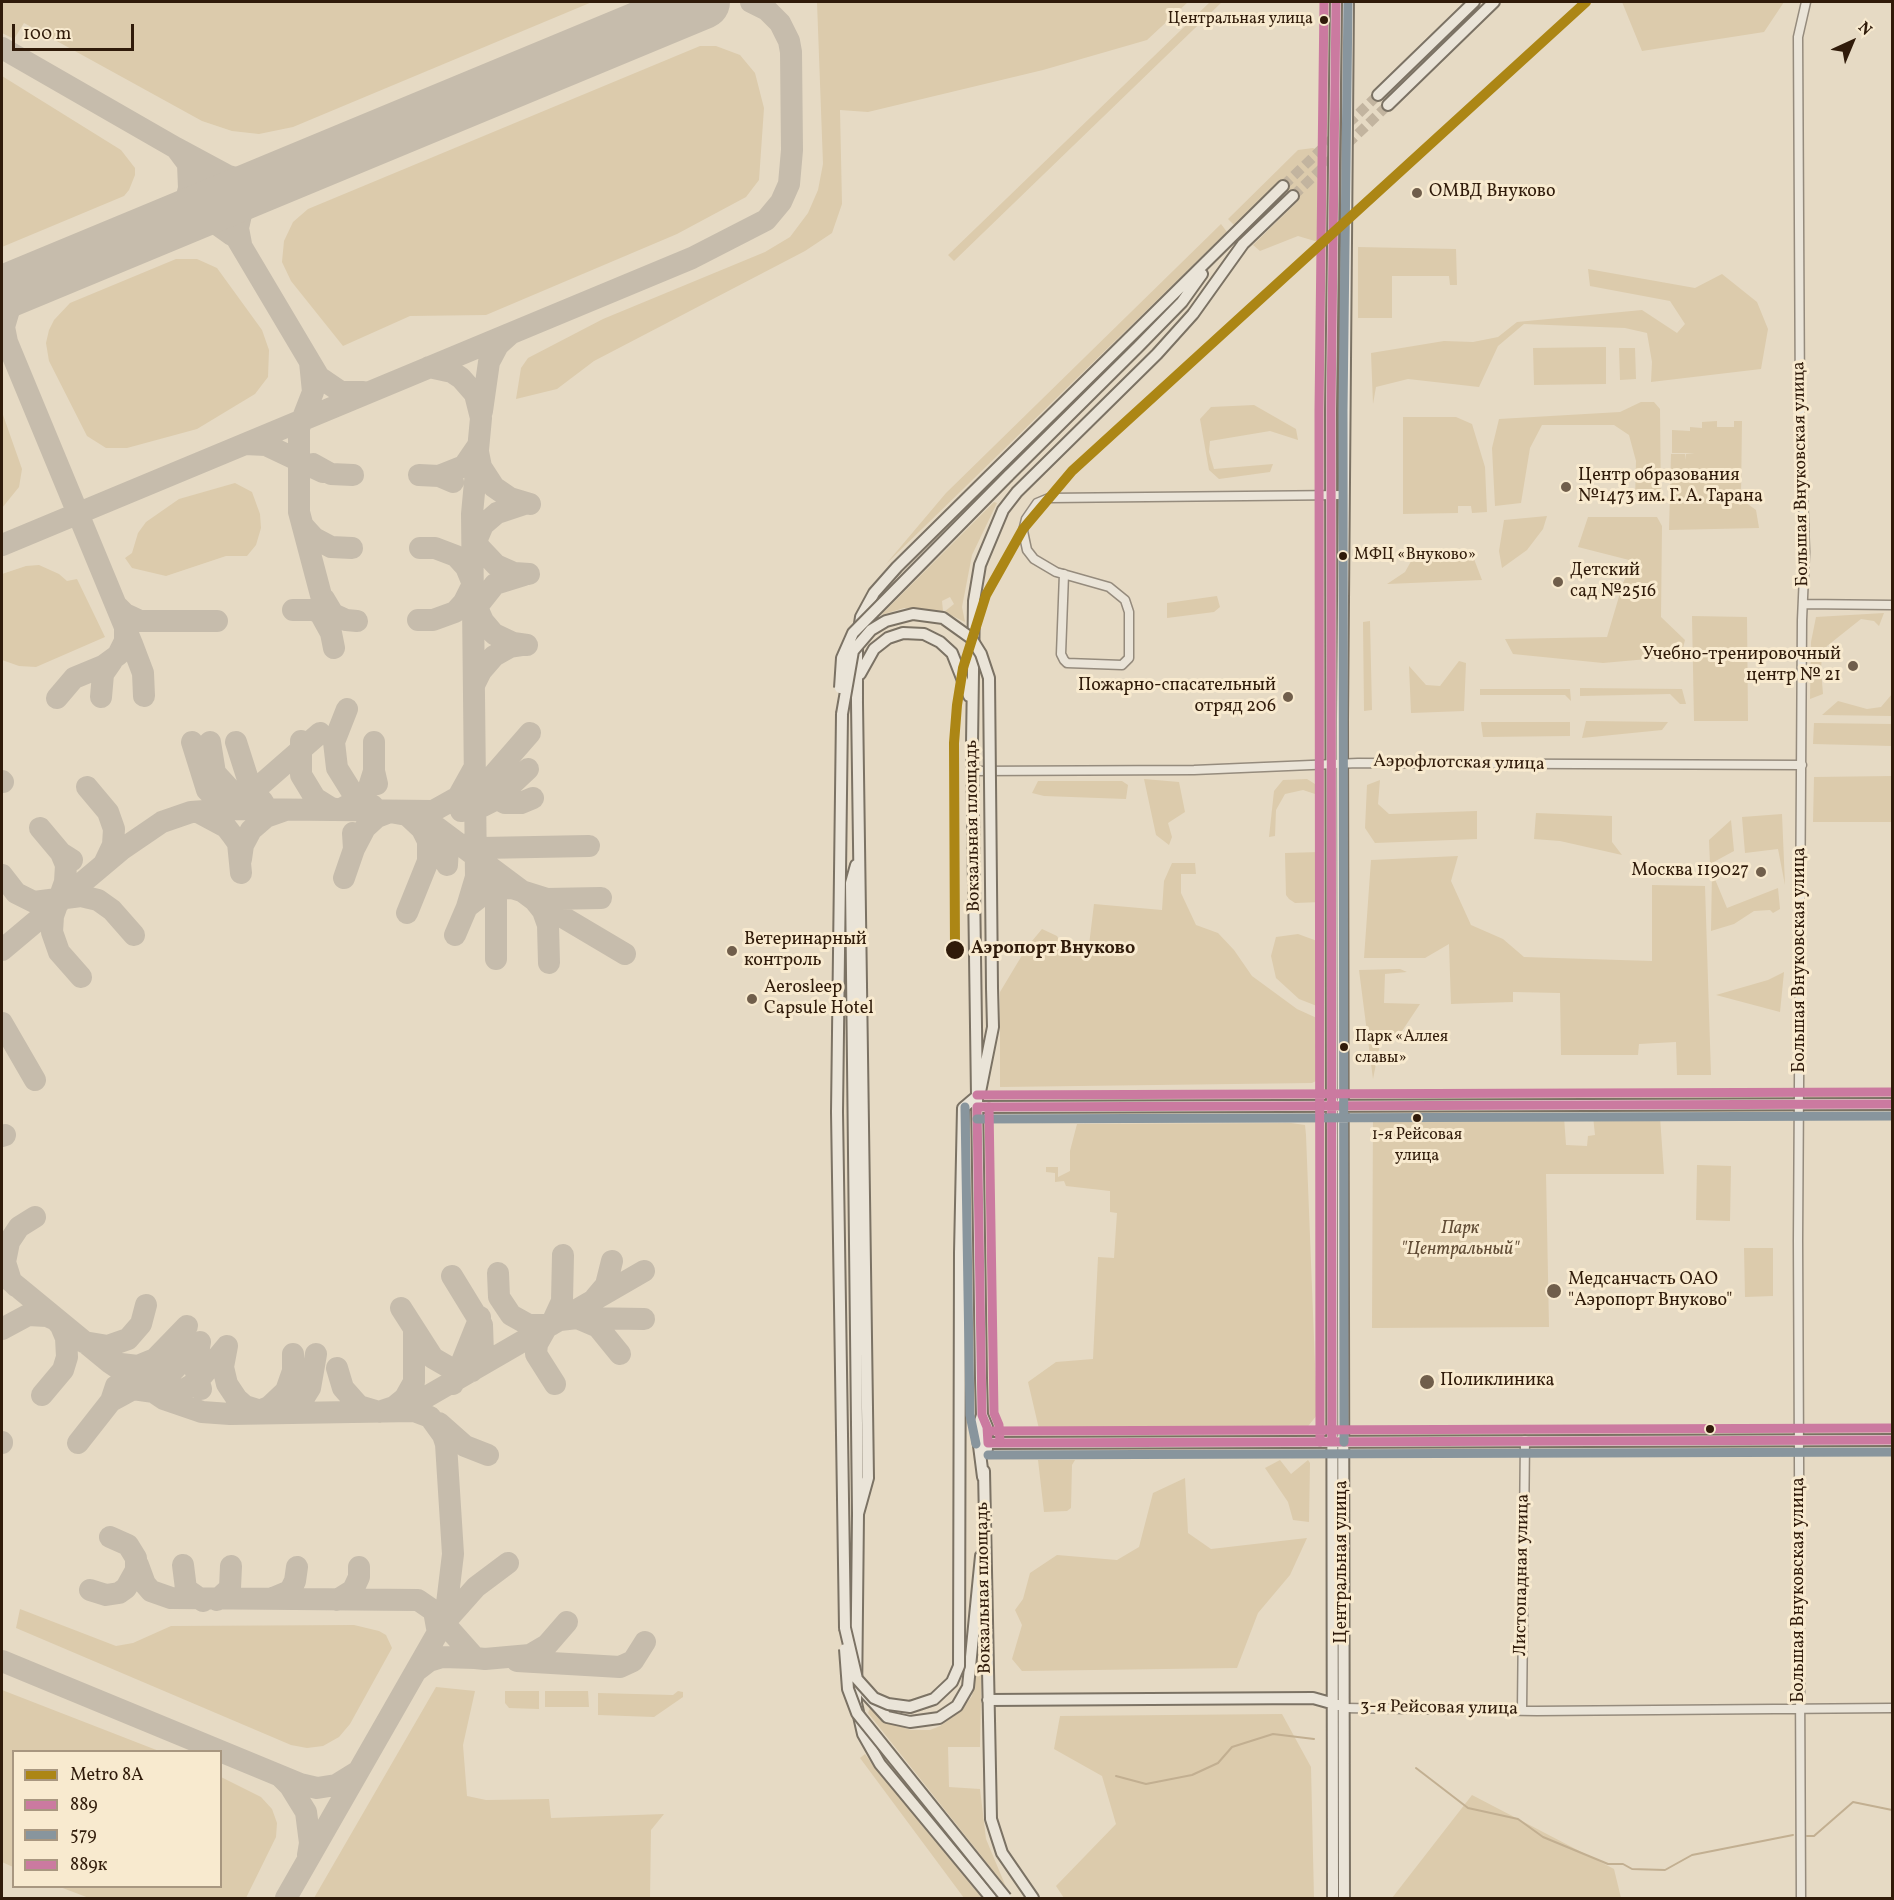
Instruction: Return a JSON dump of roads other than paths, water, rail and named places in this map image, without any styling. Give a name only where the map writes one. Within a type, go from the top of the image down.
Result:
[{"type":"main road","name":"Центральная улица","points":[[1336,2],[1338,1106],[1344,1441],[1344,1899]]},
{"type":"main road","name":"Центральная улица","points":[[1337,495],[1348,2]]},
{"type":"main road","points":[[1378,95],[1474,2]]},
{"type":"main road","points":[[1388,105],[1494,2]]},
{"type":"main road","points":[[858,1514],[868,1478],[857,701],[858,629],[866,604],[874,593],[1283,186]]},
{"type":"main road","name":"Вокзальная площадь","points":[[1033,1899],[1006,1862],[993,1828],[988,1700],[987,1569],[983,1535],[983,1477],[977,1430],[981,1415],[972,771],[972,669],[976,585],[985,550],[1003,510],[1017,492],[1182,327],[1243,244],[1293,196]]},
{"type":"main road","points":[[1006,1899],[857,1713],[845,1677],[837,1112],[841,670],[844,650],[854,633],[1182,302],[1224,245]]},
{"type":"main road","points":[[842,714],[853,651],[864,638],[886,621],[914,614],[942,618],[971,638],[981,654],[989,678],[993,1027],[977,1102]]},
{"type":"main road","points":[[857,701],[860,672],[874,649],[888,638],[916,633],[936,639],[952,653],[972,705]]},
{"type":"main road","points":[[859,854],[851,884],[858,1514],[856,1703],[861,1727],[880,1764],[991,1899]]},
{"type":"main road","points":[[844,1628],[857,1679],[874,1698],[888,1704],[910,1707],[934,1699],[952,1682],[960,1666],[960,1253],[963,1108],[977,1102],[1338,1106],[1893,1104]]},
{"type":"main road","name":"Центральная улица","points":[[1333,1899],[1332,1442],[1338,1106]]},
{"type":"main road","points":[[852,1114],[863,1129]]},
{"type":"main road","points":[[854,1311],[866,1324]]},
{"type":"main road","name":"Вокзальная площадь","points":[[981,1415],[987,1427],[988,1443],[983,1477]]},
{"type":"main road","points":[[988,1443],[1893,1440]]},
{"type":"main road","points":[[856,1675],[875,1705],[887,1717],[924,1722],[939,1719],[957,1706],[968,1687],[983,1535]]},
{"type":"main road","name":"3-я Рейсовая улица","points":[[988,1700],[1312,1698],[1332,1702],[1343,1708]]},
{"type":"street","name":"Большая Внуковская улица","points":[[1801,1899],[1799,1440],[1803,604],[1798,37],[1806,2]]},
{"type":"street","points":[[1064,574],[1061,654],[1064,660],[1067,663],[1122,665],[1129,658],[1129,612],[1125,600],[1109,587],[1064,574],[1040,563],[1030,554],[1025,544],[1026,519],[1033,507],[1042,500],[1337,495]]},
{"type":"street","points":[[1803,604],[1893,604]]},
{"type":"street","name":"Аэрофлотская улица","points":[[972,771],[1194,770],[1337,764],[1802,765]]},
{"type":"street","name":"Листопадная улица","points":[[1522,1710],[1525,1440]]},
{"type":"street","name":"3-я Рейсовая улица","points":[[1343,1708],[1800,1710],[1893,1708]]},
{"type":"waterway","points":[[1116,1776],[1146,1784],[1192,1775],[1218,1763],[1232,1747],[1273,1734],[1314,1739]]},
{"type":"waterway","points":[[1416,1768],[1468,1808],[1518,1819],[1543,1837],[1608,1864],[1623,1864],[1632,1869],[1665,1870],[1692,1855],[1793,1835]]},
{"type":"waterway","points":[[1807,1836],[1814,1836],[1853,1802],[1892,1810]]},
{"type":"tunnel","points":[[1283,186],[1378,95]]},
{"type":"tunnel","points":[[1293,196],[1388,105]]},
{"type":"metro line","name":"8А","points":[[955,951],[954,743],[957,705],[963,668],[986,595],[1023,529],[1072,471],[1586,2]]},
{"type":"place","name":"Центральная улица","points":[[1324,20]]},
{"type":"place","name":"ОМВД Внуково","points":[[1417,193]]},
{"type":"place","name":"Центр образования №1473 им. Г. А. Тарана","points":[[1566,487]]},
{"type":"place","name":"МФЦ «Внуково»","points":[[1343,556]]},
{"type":"place","name":"Детский сад №2516","points":[[1558,582]]},
{"type":"place","name":"Учебно-тренировочный центр № 21","points":[[1853,666]]},
{"type":"place","name":"Пожарно-спасательный отряд 206","points":[[1288,697]]},
{"type":"place","name":"Москва 119027","points":[[1761,872]]},
{"type":"place","name":"Аэропорт Внуково","points":[[955,950]]},
{"type":"place","name":"Ветеринарный контроль","points":[[732,951]]},
{"type":"place","name":"Aerosleep Capsule Hotel","points":[[752,999]]},
{"type":"place","name":"Парк «Аллея славы»","points":[[1344,1047]]},
{"type":"place","name":"1-я Рейсовая улица","points":[[1417,1118]]},
{"type":"place","name":"Медсанчасть ОАО \"Аэропорт Внуково\"","points":[[1554,1291]]},
{"type":"place","name":"Поликлиника","points":[[1427,1382]]},
{"type":"park label","name":"Парк \"Центральный\"","points":[[1460,1240]]}]
